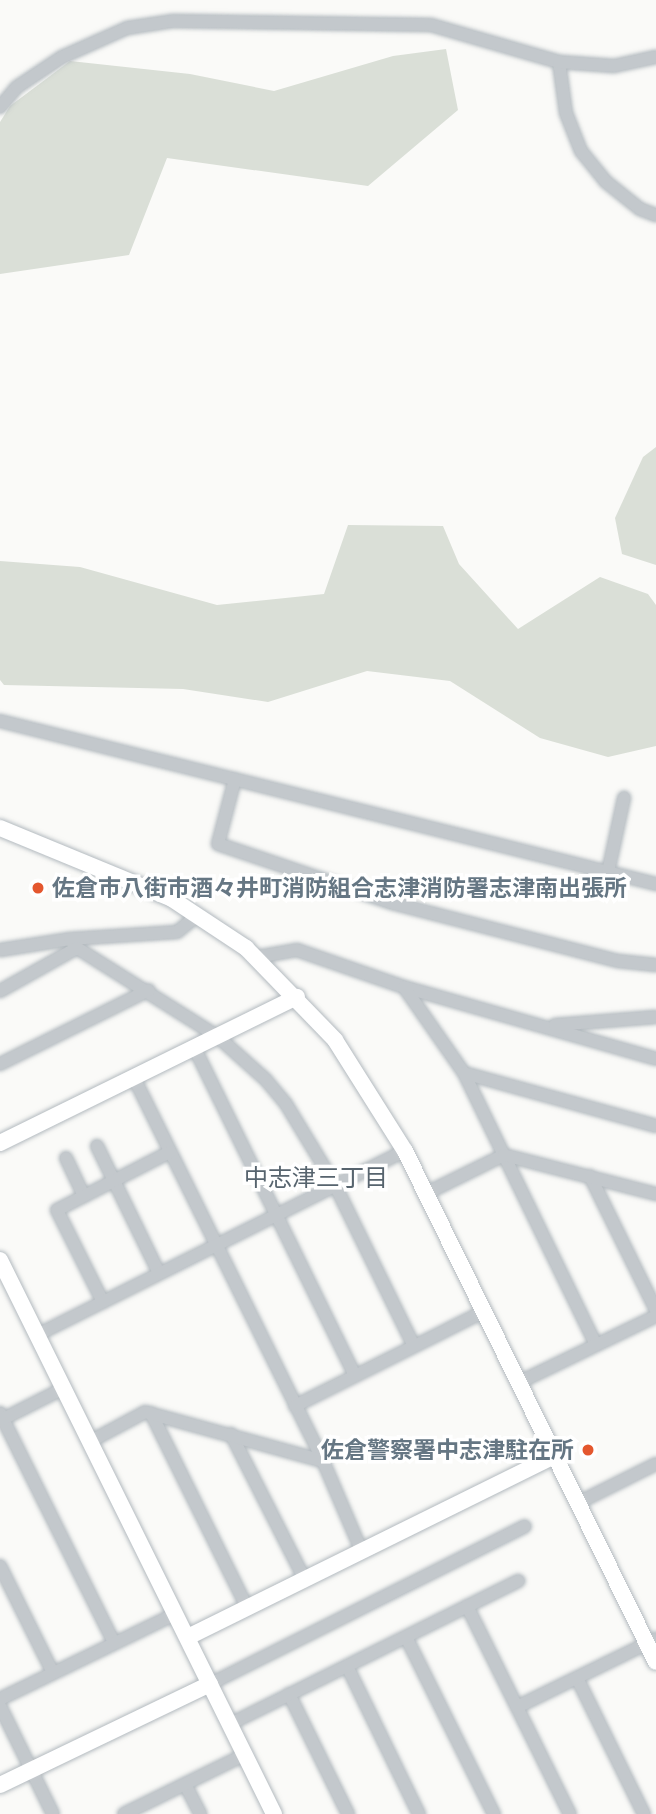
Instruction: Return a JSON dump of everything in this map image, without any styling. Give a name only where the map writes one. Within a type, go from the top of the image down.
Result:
[{"type":"street","points":[[0,107],[17,87],[62,57],[127,28],[173,20],[431,25],[559,62],[614,66],[656,57]]},
{"type":"street","points":[[559,62],[566,113],[581,151],[605,181],[640,209],[656,215]]},
{"type":"street","points":[[0,721],[656,884]]},
{"type":"street","points":[[235,779],[218,844],[391,903],[618,961],[656,965]]},
{"type":"street","points":[[608,872],[624,798]]},
{"type":"street","points":[[0,828],[172,899],[257,957],[297,997],[351,1061],[405,1151],[427,1194],[651,1641],[656,1662]]},
{"type":"street","points":[[0,950],[177,932],[197,916]]},
{"type":"street","points":[[73,943],[218,1036],[286,1104],[335,1185],[414,1346]]},
{"type":"street","points":[[0,991],[73,943]]},
{"type":"street","points":[[257,957],[297,950],[404,987],[656,1059]]},
{"type":"street","points":[[404,987],[464,1073],[596,1345]]},
{"type":"street","points":[[0,1064],[149,990]]},
{"type":"street","points":[[0,1143],[297,997]]},
{"type":"street","points":[[546,1026],[656,1017]]},
{"type":"street","points":[[194,1047],[355,1376]]},
{"type":"street","points":[[464,1073],[656,1126]]},
{"type":"street","points":[[134,1078],[323,1461],[362,1552]]},
{"type":"street","points":[[97,1146],[159,1273]]},
{"type":"street","points":[[37,1335],[405,1151]]},
{"type":"street","points":[[103,1302],[57,1210],[170,1152]]},
{"type":"street","points":[[427,1194],[504,1155],[656,1194]]},
{"type":"street","points":[[66,1158],[84,1196]]},
{"type":"street","points":[[590,1176],[656,1310]]},
{"type":"street","points":[[0,1260],[6,1282],[37,1335],[91,1441],[274,1814]]},
{"type":"street","points":[[295,1406],[485,1311]]},
{"type":"street","points":[[520,1382],[656,1316]]},
{"type":"street","points":[[64,1388],[1,1416],[114,1643]]},
{"type":"street","points":[[91,1441],[145,1412],[323,1461]]},
{"type":"street","points":[[151,1413],[247,1607]]},
{"type":"street","points":[[231,1434],[304,1580]]},
{"type":"street","points":[[188,1637],[557,1455]]},
{"type":"street","points":[[580,1502],[656,1464]]},
{"type":"street","points":[[0,1785],[210,1684],[525,1526]]},
{"type":"street","points":[[0,1566],[53,1673]]},
{"type":"street","points":[[230,1724],[518,1581]]},
{"type":"street","points":[[467,1606],[570,1814]]},
{"type":"street","points":[[0,1699],[175,1614]]},
{"type":"street","points":[[405,1637],[494,1814]]},
{"type":"street","points":[[517,1707],[651,1641]]},
{"type":"street","points":[[347,1665],[419,1814]]},
{"type":"street","points":[[577,1678],[644,1814]]},
{"type":"street","points":[[289,1694],[348,1814]]},
{"type":"street","points":[[0,1706],[53,1814]]},
{"type":"street","points":[[124,1814],[244,1755]]},
{"type":"street","points":[[185,1784],[200,1814]]},
{"type":"shaded area","points":[[446,49],[458,110],[368,186],[167,158],[129,255],[0,274],[0,122],[10,106],[70,61],[190,74],[274,91],[393,56]]},
{"type":"shaded area","points":[[656,447],[656,565],[622,554],[615,518],[643,457]]},
{"type":"shaded area","points":[[348,525],[443,526],[459,564],[518,629],[600,577],[648,594],[656,605],[656,746],[608,757],[540,738],[450,681],[367,671],[268,702],[183,689],[4,685],[0,680],[0,561],[80,567],[217,605],[324,594]]},
{"type":"place","name":"佐倉市八街市酒々井町消防組合志津消防署志津南出張所","points":[[38,888]]},
{"type":"place","name":"佐倉警察署中志津駐在所","points":[[588,1450]]},
{"type":"district","name":"中志津三丁目","points":[[316,1178]]}]
